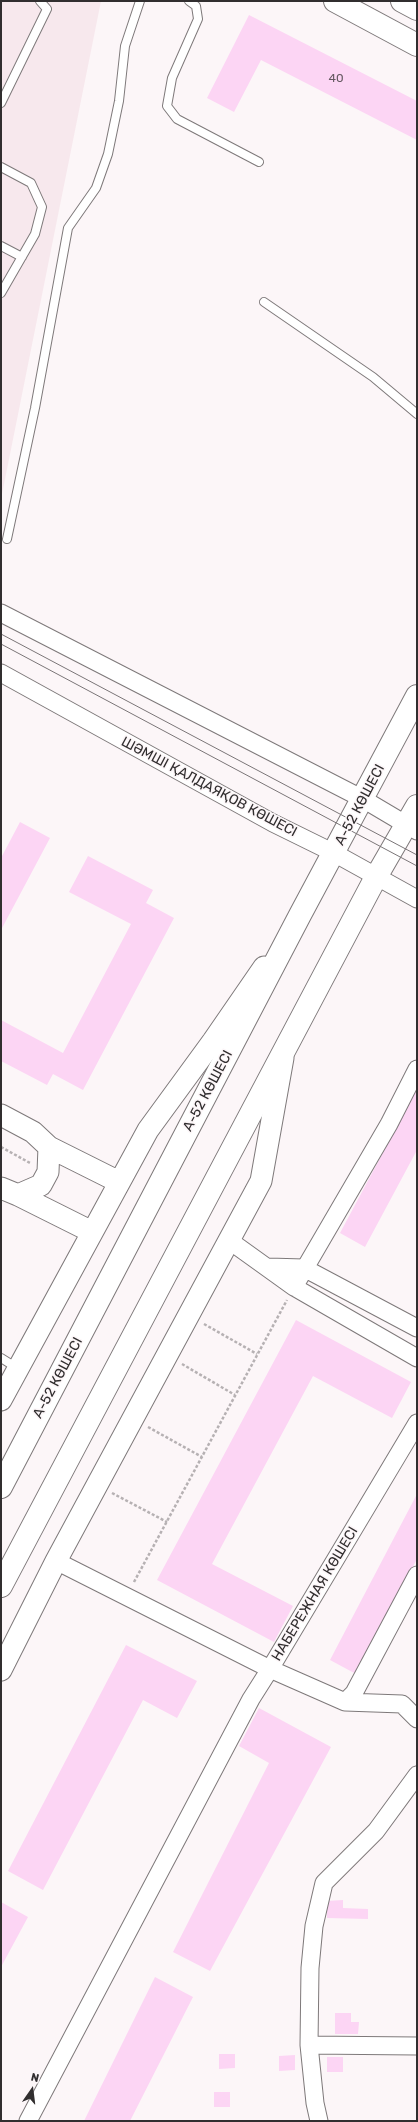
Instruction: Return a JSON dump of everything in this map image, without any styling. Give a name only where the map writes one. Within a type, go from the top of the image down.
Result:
[{"type":"main road","points":[[335,1],[417,45]]},
{"type":"main road","points":[[402,1],[417,9]]},
{"type":"main road","name":"А-52 КӨШЕСІ","points":[[1,1487],[300,915],[417,696]]},
{"type":"main road","points":[[1,1586],[284,1054],[376,877],[412,828],[417,806]]},
{"type":"street","points":[[1,613],[363,799],[412,828]]},
{"type":"street","name":"ШӘМШІ ҚАЛДАЯҚОВ КӨШЕСІ","points":[[1,673],[273,823],[334,852],[417,900]]},
{"type":"street","points":[[1,1400],[9,1363],[92,1232],[148,1130],[213,1041],[300,915]]},
{"type":"street","points":[[1,1670],[96,1485],[261,1181],[284,1054]]},
{"type":"street","points":[[294,1287],[370,1157],[417,1069]]},
{"type":"street","points":[[1,1115],[33,1132],[49,1147],[120,1182]]},
{"type":"street","points":[[9,1191],[41,1185],[48,1172],[49,1147]]},
{"type":"street","points":[[9,1191],[92,1232]]},
{"type":"street","points":[[230,1240],[294,1287],[417,1358]]},
{"type":"street","points":[[268,1267],[304,1268],[417,1328]]},
{"type":"street","name":"НАБЕРЕЖНАЯ КӨШЕСІ","points":[[417,1422],[270,1669],[345,1702],[402,1704],[417,1719]]},
{"type":"street","points":[[28,2121],[251,1699],[270,1669],[56,1561]]},
{"type":"street","points":[[345,1702],[354,1693],[417,1575]]},
{"type":"street","points":[[320,2121],[315,2103],[309,2045],[310,1968],[314,1926],[324,1883],[376,1831],[416,1779]]},
{"type":"street","points":[[309,2045],[417,2046]]},
{"type":"lane","points":[[1,103],[47,8],[40,1]]},
{"type":"lane","points":[[7,539],[35,408],[68,228],[96,188],[108,154],[119,101],[125,46],[140,1]]},
{"type":"lane","points":[[189,1],[196,6],[198,19],[172,78],[167,106],[176,120],[259,162]]},
{"type":"lane","points":[[1,167],[31,183],[42,207],[35,234],[1,293]]},
{"type":"lane","points":[[1,246],[22,257]]},
{"type":"lane","points":[[264,302],[373,376],[417,414]]},
{"type":"path","points":[[1,1147],[48,1172]]},
{"type":"path","points":[[126,1597],[294,1287]]},
{"type":"path","points":[[189,1315],[258,1354]]},
{"type":"path","points":[[166,1355],[235,1395]]},
{"type":"path","points":[[132,1418],[202,1457]]},
{"type":"path","points":[[96,1485],[167,1522]]},
{"type":"shaded area","points":[[1,1],[101,1],[1,499]]},
{"type":"building","points":[[249,15],[417,101],[417,140],[261,60],[234,112],[207,98]]},
{"type":"building","points":[[20,822],[50,838],[1,930],[1,858]]},
{"type":"building","points":[[88,856],[153,890],[146,903],[174,918],[83,1090],[53,1074],[47,1085],[1,1061],[1,1020],[63,1053],[131,924],[69,892]]},
{"type":"building","points":[[417,1089],[417,1150],[365,1247],[340,1233]]},
{"type":"building","points":[[296,1320],[411,1382],[392,1418],[313,1376],[212,1564],[293,1606],[274,1642],[157,1580]]},
{"type":"building","points":[[417,1494],[417,1559],[356,1674],[330,1660]]},
{"type":"building","points":[[126,1645],[197,1681],[177,1718],[143,1700],[43,1890],[8,1871]]},
{"type":"building","points":[[259,1708],[331,1747],[210,1971],[173,1952],[269,1763],[239,1746]]},
{"type":"building","points":[[343,1900],[343,1908],[368,1909],[368,1919],[327,1918],[327,1901]]},
{"type":"building","points":[[1,1902],[28,1917],[1,1967]]},
{"type":"building","points":[[155,1977],[193,1997],[130,2121],[84,2121]]},
{"type":"building","points":[[335,2013],[351,2013],[351,2022],[359,2022],[358,2034],[335,2034]]},
{"type":"building","points":[[219,2054],[235,2054],[235,2068],[219,2069]]},
{"type":"building","points":[[295,2055],[295,2070],[279,2071],[279,2056]]},
{"type":"building","points":[[327,2057],[343,2057],[343,2072],[327,2072]]},
{"type":"building","points":[[214,2092],[230,2092],[230,2107],[214,2107]]},
{"type":"tram line","points":[[1,634],[417,855]]},
{"type":"tram line","points":[[1,644],[417,866]]}]
